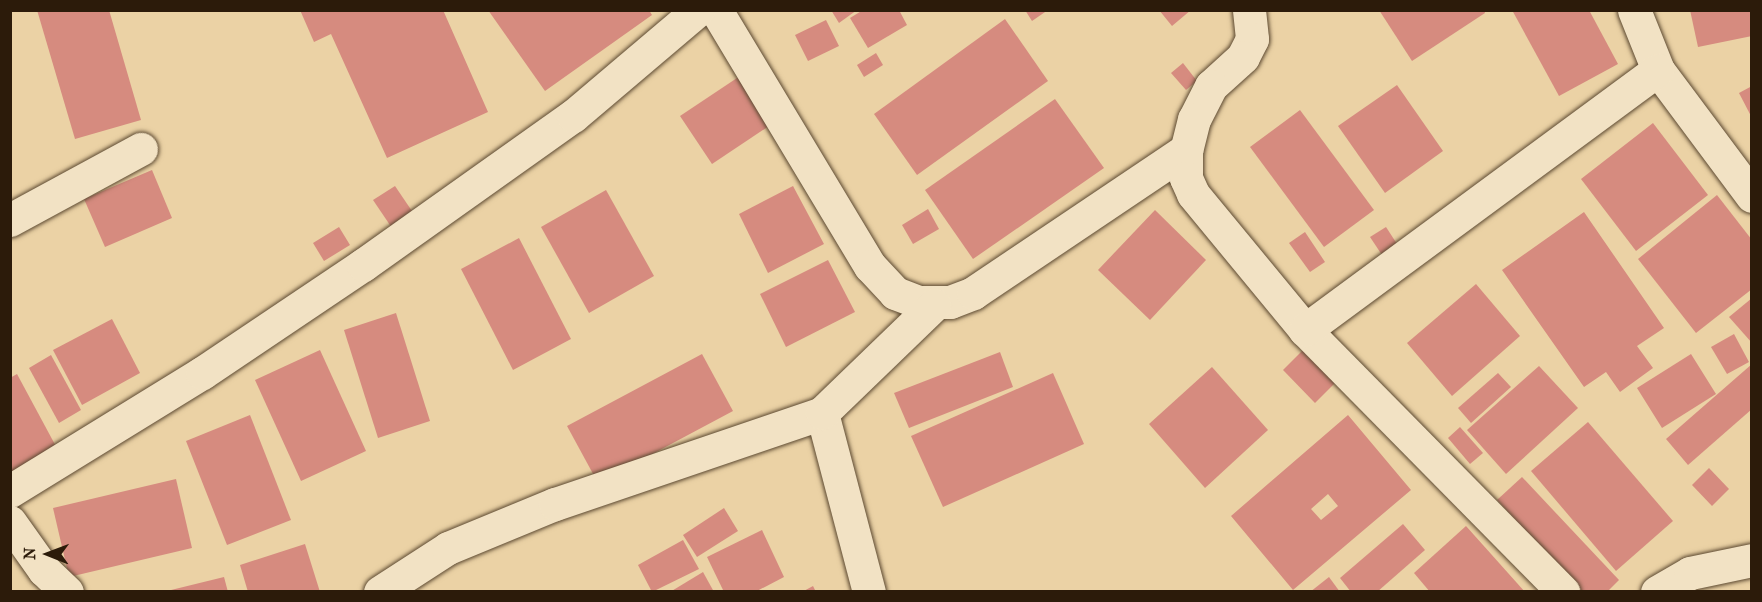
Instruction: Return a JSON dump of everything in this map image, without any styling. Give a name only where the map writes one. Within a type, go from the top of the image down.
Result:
[{"type":"street","points":[[10,491],[202,374],[363,265],[573,116],[698,10]]},
{"type":"street","points":[[716,10],[870,267],[896,293],[934,304]]},
{"type":"street","points":[[1249,10],[1252,39],[1243,57],[1211,86],[1194,119],[1186,150],[1186,177],[1193,194],[1305,330],[1563,591]]},
{"type":"street","points":[[1634,10],[1658,70],[1752,196]]},
{"type":"street","points":[[1305,330],[1658,70]]},
{"type":"street","points":[[10,220],[141,149]]},
{"type":"street","points":[[380,591],[448,548],[555,504],[822,413],[934,304],[973,293],[1186,150]]},
{"type":"street","points":[[822,413],[869,591]]},
{"type":"street","points":[[10,522],[44,570],[67,591]]},
{"type":"street","points":[[1657,591],[1690,573],[1752,560]]},
{"type":"building","points":[[37,10],[109,10],[141,120],[75,139]]},
{"type":"building","points":[[300,10],[443,10],[488,112],[387,158],[331,34],[314,42]]},
{"type":"building","points":[[488,10],[649,10],[652,15],[545,91]]},
{"type":"building","points":[[831,10],[857,10],[839,23]]},
{"type":"building","points":[[863,10],[899,10],[907,25],[868,48],[850,18]]},
{"type":"building","points":[[1025,10],[1048,10],[1032,21]]},
{"type":"building","points":[[1159,10],[1191,10],[1172,26]]},
{"type":"building","points":[[1379,10],[1484,10],[1485,13],[1412,61]]},
{"type":"building","points":[[1512,10],[1589,10],[1618,64],[1559,96]]},
{"type":"building","points":[[1690,10],[1752,10],[1752,36],[1698,47]]},
{"type":"building","points":[[1005,19],[1048,81],[917,175],[874,114]]},
{"type":"building","points":[[826,20],[839,46],[808,61],[795,35]]},
{"type":"building","points":[[876,53],[883,65],[864,77],[857,65]]},
{"type":"building","points":[[1183,63],[1197,81],[1186,90],[1171,73]]},
{"type":"building","points":[[740,76],[772,124],[712,164],[680,116]]},
{"type":"building","points":[[1397,85],[1443,151],[1385,193],[1338,126]]},
{"type":"building","points":[[1752,86],[1752,118],[1739,93]]},
{"type":"building","points":[[1055,99],[1104,168],[973,259],[925,190]]},
{"type":"building","points":[[1300,110],[1374,210],[1324,247],[1250,147]]},
{"type":"building","points":[[1653,123],[1708,195],[1636,251],[1581,179]]},
{"type":"building","points":[[152,170],[172,218],[105,247],[84,199]]},
{"type":"building","points":[[395,186],[416,217],[394,231],[373,200]]},
{"type":"building","points":[[793,186],[824,244],[768,273],[739,214]]},
{"type":"building","points":[[606,190],[654,276],[589,313],[541,227]]},
{"type":"building","points":[[1717,195],[1752,240],[1752,289],[1696,333],[1638,259]]},
{"type":"building","points":[[928,209],[939,229],[913,244],[902,225]]},
{"type":"building","points":[[1155,210],[1206,260],[1150,320],[1098,270]]},
{"type":"building","points":[[1584,212],[1664,328],[1637,346],[1653,368],[1620,392],[1606,372],[1584,387],[1502,270]]},
{"type":"building","points":[[339,227],[350,245],[324,261],[313,243]]},
{"type":"building","points":[[1386,227],[1399,247],[1384,258],[1370,237]]},
{"type":"building","points":[[1305,232],[1325,262],[1310,272],[1289,243]]},
{"type":"building","points":[[519,238],[571,339],[513,370],[461,269]]},
{"type":"building","points":[[828,260],[855,312],[786,347],[760,294]]},
{"type":"building","points":[[1476,284],[1520,336],[1452,396],[1407,343]]},
{"type":"building","points":[[1752,298],[1752,343],[1729,317]]},
{"type":"building","points":[[396,313],[430,421],[378,438],[344,330]]},
{"type":"building","points":[[112,319],[140,373],[82,405],[53,350]]},
{"type":"building","points":[[1734,334],[1749,362],[1727,374],[1711,347]]},
{"type":"building","points":[[1309,344],[1341,377],[1315,403],[1283,370]]},
{"type":"building","points":[[320,350],[366,451],[301,481],[255,380]]},
{"type":"building","points":[[1000,352],[1013,387],[909,428],[894,393]]},
{"type":"building","points":[[702,354],[733,411],[598,483],[567,426]]},
{"type":"building","points":[[1691,354],[1716,394],[1662,428],[1637,388]]},
{"type":"building","points":[[51,355],[81,410],[59,423],[29,368]]},
{"type":"building","points":[[1752,364],[1752,409],[1688,465],[1666,439]]},
{"type":"building","points":[[1539,366],[1578,408],[1506,474],[1467,430]]},
{"type":"building","points":[[1212,367],[1268,430],[1205,488],[1149,424]]},
{"type":"building","points":[[1053,373],[1084,444],[943,507],[911,436]]},
{"type":"building","points":[[1498,373],[1511,387],[1471,423],[1458,408]]},
{"type":"building","points":[[17,374],[59,452],[10,479],[10,378]]},
{"type":"building","points":[[250,415],[291,520],[227,545],[186,441]]},
{"type":"building","points":[[1348,415],[1411,490],[1293,590],[1231,516]],"holes":[[[1328,494],[1338,506],[1321,520],[1311,509]]]},
{"type":"building","points":[[1588,422],[1673,521],[1616,571],[1531,471]]},
{"type":"building","points":[[1460,427],[1483,453],[1470,464],[1448,438]]},
{"type":"building","points":[[1709,468],[1729,489],[1712,506],[1692,485]]},
{"type":"building","points":[[1522,477],[1619,580],[1607,592],[1581,592],[1497,500]]},
{"type":"building","points":[[176,479],[192,548],[69,577],[53,508]]},
{"type":"building","points":[[724,508],[738,531],[697,557],[683,535]]},
{"type":"building","points":[[1403,524],[1425,550],[1377,592],[1351,592],[1340,578]]},
{"type":"building","points":[[1466,526],[1525,592],[1430,592],[1414,573]]},
{"type":"building","points":[[762,530],[784,577],[755,592],[724,592],[707,557]]},
{"type":"building","points":[[683,540],[699,569],[652,592],[638,565]]},
{"type":"building","points":[[305,544],[320,592],[248,592],[240,565]]},
{"type":"building","points":[[703,572],[714,592],[670,592]]},
{"type":"building","points":[[224,577],[228,592],[167,592],[167,591]]},
{"type":"building","points":[[1329,577],[1340,592],[1310,592]]},
{"type":"building","points":[[813,586],[816,592],[802,592]]}]
